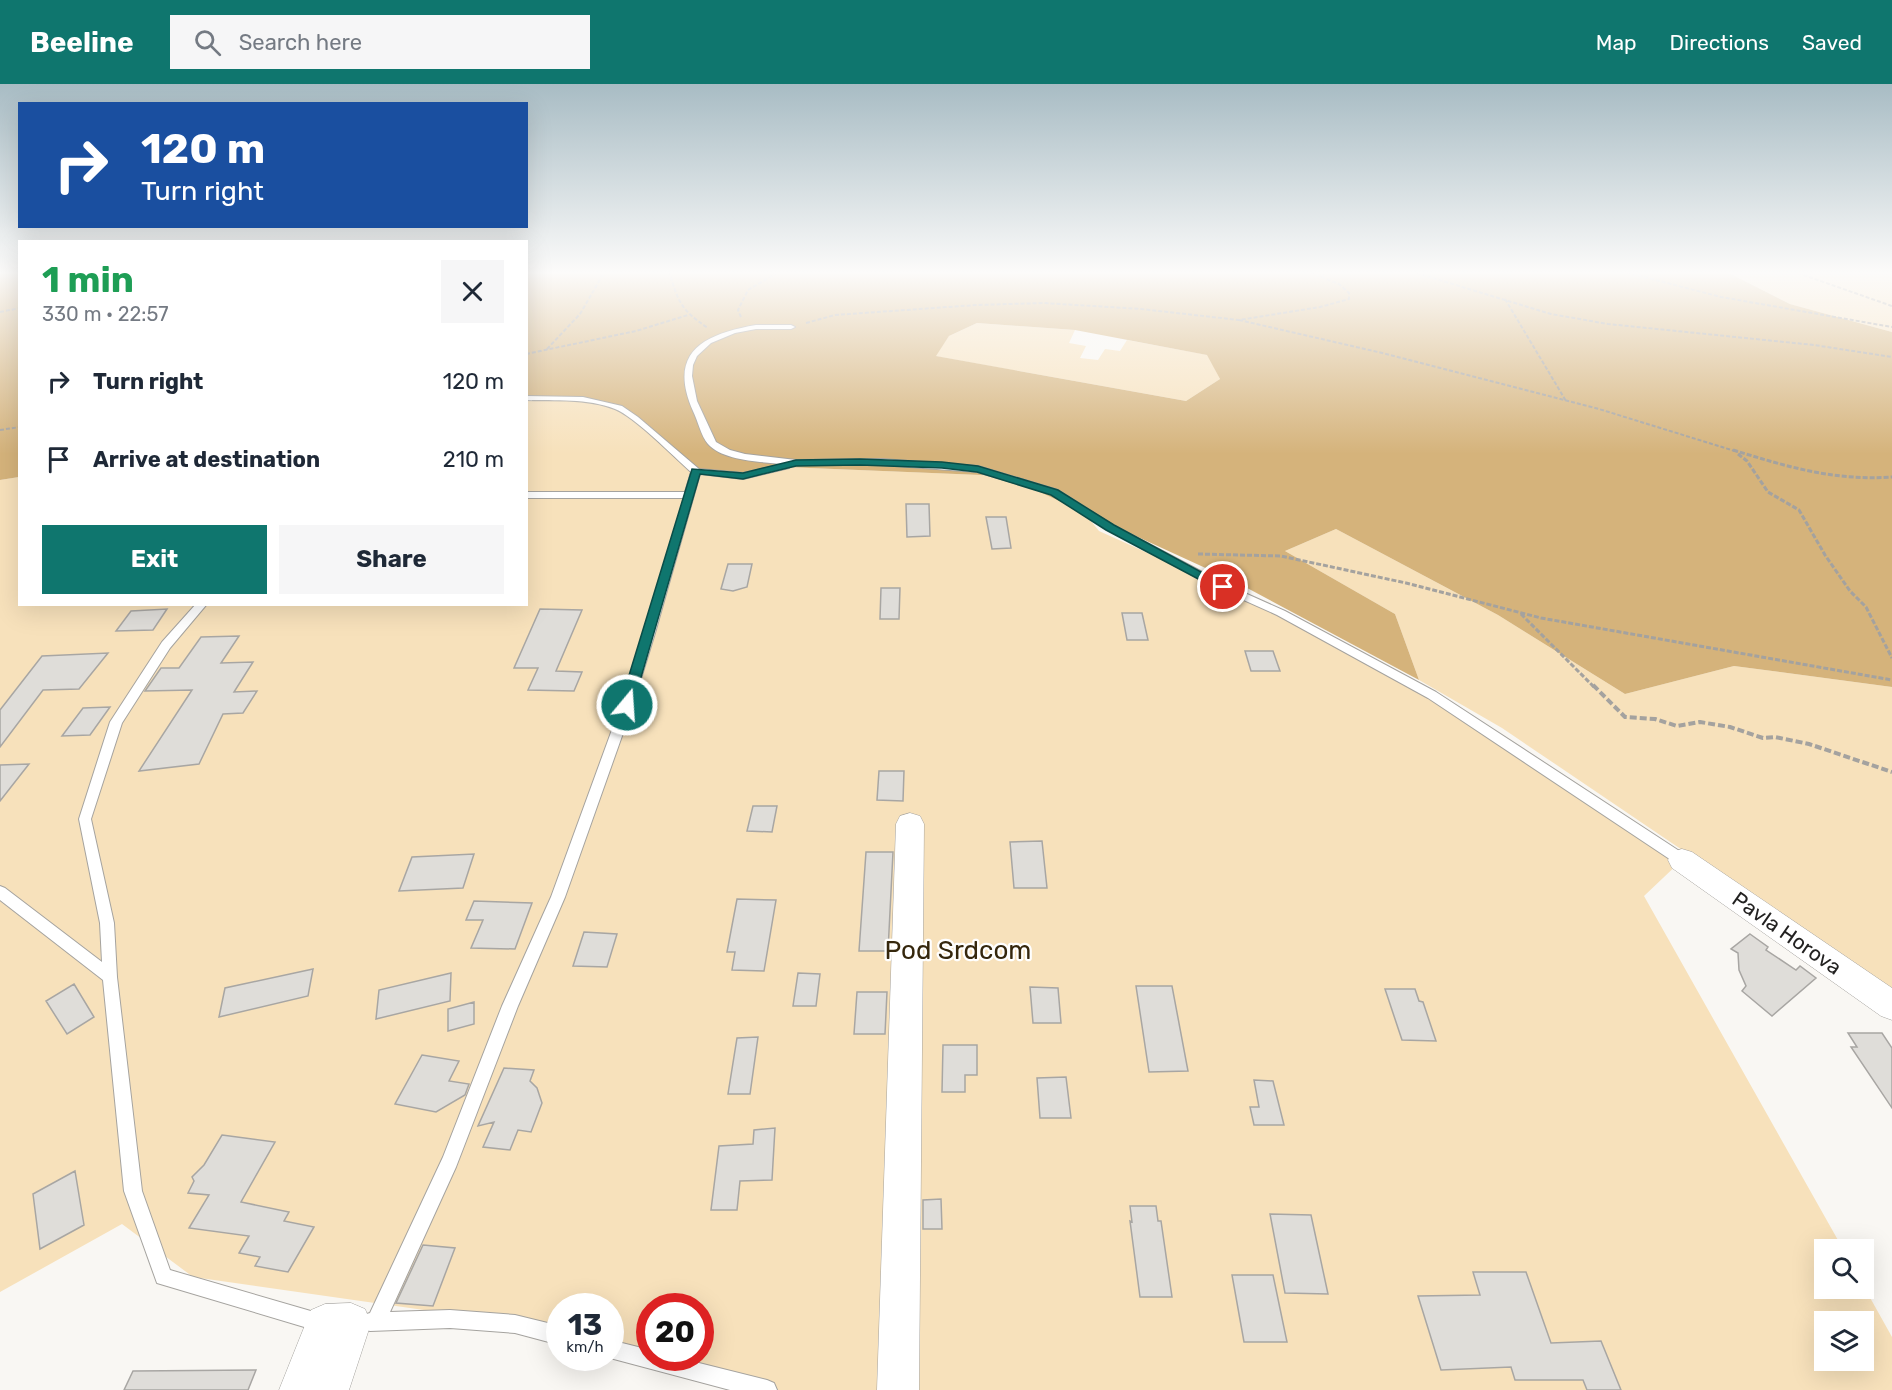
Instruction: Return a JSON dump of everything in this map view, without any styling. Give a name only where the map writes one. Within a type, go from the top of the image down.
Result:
[{"type":"street","points":[[898,1390],[910,824]]},
{"type":"street","name":"Pavla Horova","points":[[1682,860],[1892,1006]]},
{"type":"street","points":[[300,1390],[351,1323]]},
{"type":"street","points":[[328,1390],[351,1323]]},
{"type":"lane","points":[[730,332],[719,335],[701,346],[689,365],[688,376],[693,401],[712,443],[727,452],[744,457],[796,463],[882,462],[978,469],[1055,492],[1110,527],[1159,554],[1223,587],[1281,613],[1432,695],[1682,860]]},
{"type":"lane","points":[[528,398],[583,399],[619,408],[696,471],[743,476],[796,463]]},
{"type":"lane","points":[[351,1323],[450,1161],[510,1006],[558,897],[627,705],[696,471]]},
{"type":"lane","points":[[528,495],[689,495]]},
{"type":"lane","points":[[200,606],[166,645],[116,722],[85,819],[107,923],[110,977],[133,1191],[163,1277],[351,1323],[450,1319],[515,1324],[546,1332]]},
{"type":"lane","points":[[0,892],[110,977]]},
{"type":"lane","points":[[624,1353],[767,1390]]},
{"type":"path","points":[[547,350],[564,332]]},
{"type":"path","points":[[528,354],[636,332]]},
{"type":"path","points":[[714,332],[719,335]]},
{"type":"path","points":[[1291,332],[1566,401],[1660,427],[1790,468],[1829,476],[1860,479],[1892,477]]},
{"type":"path","points":[[1525,332],[1566,401]]},
{"type":"path","points":[[1686,332],[1814,345],[1892,357]]},
{"type":"path","points":[[0,430],[18,428]]},
{"type":"path","points":[[1734,451],[1747,461],[1768,492],[1799,510],[1830,563],[1850,591],[1866,608],[1892,658]]},
{"type":"path","points":[[1159,554],[1281,556],[1406,583],[1521,613],[1892,680]]},
{"type":"path","points":[[1521,613],[1625,717],[1655,719],[1677,726],[1700,722],[1730,727],[1763,738],[1775,737],[1809,744],[1892,772]]},
{"type":"green space","points":[[958,332],[1074,332],[1069,343],[1086,346],[1080,358],[1098,360],[1105,349],[1120,351],[1127,340],[1208,355],[1220,379],[1186,401],[935,356],[949,336]]},
{"type":"green space","name":"Pod Srdcom","points":[[528,398],[604,402],[785,467],[1005,476],[1082,510],[1099,531],[1281,613],[1432,695],[1682,860],[1644,896],[1837,1239],[1814,1239],[1814,1299],[1871,1299],[1892,1337],[1892,1390],[766,1390],[690,1371],[714,1371],[714,1293],[636,1293],[636,1357],[624,1354],[624,1293],[546,1293],[546,1335],[480,1318],[193,1277],[122,1224],[0,1292],[0,480],[18,477],[18,606],[528,606]]},
{"type":"green space","points":[[1336,529],[1498,615],[1625,694],[1734,666],[1892,687],[1892,992],[1502,728],[1419,680],[1395,614],[1285,551]]},
{"type":"shaded area","points":[[0,332],[18,332],[18,477],[0,480]]},
{"type":"shaded area","points":[[528,332],[958,332],[949,336],[936,356],[1186,401],[1220,379],[1207,355],[1085,332],[1892,332],[1892,687],[1734,666],[1625,694],[1498,615],[1336,529],[1285,551],[1395,614],[1419,680],[1236,582],[1005,476],[785,467],[743,476],[696,471],[635,419],[604,402],[528,398]]},
{"type":"building","points":[[906,504],[929,504],[930,536],[907,537]]},
{"type":"building","points":[[986,517],[1006,517],[1011,548],[992,549]]},
{"type":"building","points":[[728,564],[752,564],[747,587],[733,591],[721,589]]},
{"type":"building","points":[[881,588],[900,588],[899,619],[880,619]]},
{"type":"building","points":[[167,609],[153,630],[116,631],[131,611]]},
{"type":"building","points":[[540,609],[582,610],[556,671],[582,672],[574,691],[528,690],[538,668],[514,668]]},
{"type":"building","points":[[1122,613],[1142,613],[1148,640],[1127,640]]},
{"type":"building","points":[[239,636],[221,663],[253,662],[234,692],[257,691],[243,713],[223,714],[199,764],[139,771],[192,690],[145,691],[161,668],[179,668],[201,637]]},
{"type":"building","points":[[1245,651],[1273,651],[1280,671],[1251,671]]},
{"type":"building","points":[[108,653],[79,689],[43,690],[0,747],[0,710],[42,656]]},
{"type":"building","points":[[110,707],[90,735],[62,736],[83,708]]},
{"type":"building","points":[[29,764],[0,801],[0,765]]},
{"type":"building","points":[[879,771],[904,771],[903,801],[877,800]]},
{"type":"building","points":[[753,806],[777,806],[772,832],[747,831]]},
{"type":"building","points":[[1042,841],[1047,888],[1014,888],[1010,842]]},
{"type":"building","points":[[866,852],[893,852],[888,951],[859,951]]},
{"type":"building","points":[[474,854],[463,888],[399,891],[412,857]]},
{"type":"building","points":[[737,899],[776,900],[764,971],[732,970],[735,952],[727,952]]},
{"type":"building","points":[[474,901],[532,903],[515,949],[471,948],[483,920],[466,920]]},
{"type":"building","points":[[584,932],[617,934],[607,967],[573,966]]},
{"type":"building","points":[[1750,934],[1768,947],[1766,950],[1796,970],[1800,966],[1816,978],[1772,1016],[1742,991],[1746,986],[1739,970],[1738,953],[1731,949]]},
{"type":"building","points":[[313,969],[308,996],[219,1017],[225,988]]},
{"type":"building","points":[[451,973],[450,1001],[376,1019],[379,990]]},
{"type":"building","points":[[798,973],[820,974],[816,1006],[793,1006]]},
{"type":"building","points":[[74,984],[94,1017],[67,1034],[46,1001]]},
{"type":"building","points":[[1136,986],[1172,986],[1188,1071],[1149,1072]]},
{"type":"building","points":[[1030,987],[1058,988],[1061,1023],[1033,1023]]},
{"type":"building","points":[[1385,989],[1415,989],[1419,1001],[1423,1002],[1436,1041],[1402,1040]]},
{"type":"building","points":[[857,992],[887,992],[885,1034],[854,1034]]},
{"type":"building","points":[[474,1002],[474,1024],[448,1031],[448,1009]]},
{"type":"building","points":[[1848,1033],[1882,1033],[1892,1048],[1892,1108],[1851,1047],[1857,1047]]},
{"type":"building","points":[[758,1037],[750,1094],[728,1094],[737,1038]]},
{"type":"building","points":[[943,1045],[977,1045],[977,1075],[965,1075],[965,1092],[942,1092]]},
{"type":"building","points":[[422,1055],[459,1061],[449,1081],[469,1084],[465,1095],[436,1112],[395,1104]]},
{"type":"building","points":[[504,1068],[534,1070],[530,1081],[537,1088],[542,1103],[531,1132],[518,1130],[510,1150],[483,1147],[494,1122],[478,1126]]},
{"type":"building","points":[[1066,1077],[1071,1118],[1040,1118],[1037,1078]]},
{"type":"building","points":[[1254,1080],[1273,1081],[1284,1125],[1254,1125],[1250,1107],[1259,1107]]},
{"type":"building","points":[[775,1128],[772,1180],[740,1181],[737,1210],[711,1210],[719,1146],[753,1144],[754,1130]]},
{"type":"building","points":[[222,1135],[275,1142],[241,1202],[289,1212],[284,1221],[314,1227],[288,1272],[255,1266],[260,1257],[239,1253],[249,1236],[189,1228],[209,1195],[188,1193],[194,1181],[192,1177],[204,1165]]},
{"type":"building","points":[[75,1171],[84,1225],[40,1249],[33,1194]]},
{"type":"building","points":[[941,1199],[942,1229],[923,1229],[923,1200]]},
{"type":"building","points":[[1130,1206],[1156,1206],[1158,1221],[1161,1221],[1172,1297],[1140,1297]]},
{"type":"building","points":[[1270,1214],[1311,1215],[1328,1294],[1285,1293]]},
{"type":"building","points":[[423,1245],[455,1248],[433,1306],[396,1303]]},
{"type":"building","points":[[1473,1272],[1526,1272],[1551,1343],[1601,1341],[1621,1390],[1587,1390],[1583,1380],[1515,1380],[1511,1367],[1441,1370],[1418,1296],[1480,1295]]},
{"type":"building","points":[[1232,1275],[1273,1275],[1287,1342],[1244,1342]]},
{"type":"building","points":[[256,1370],[248,1390],[124,1390],[133,1371]]},
{"type":"route","points":[[627,705],[696,471],[743,476],[796,463],[860,462],[942,465],[978,469],[1055,492],[1110,527],[1223,587]]}]
